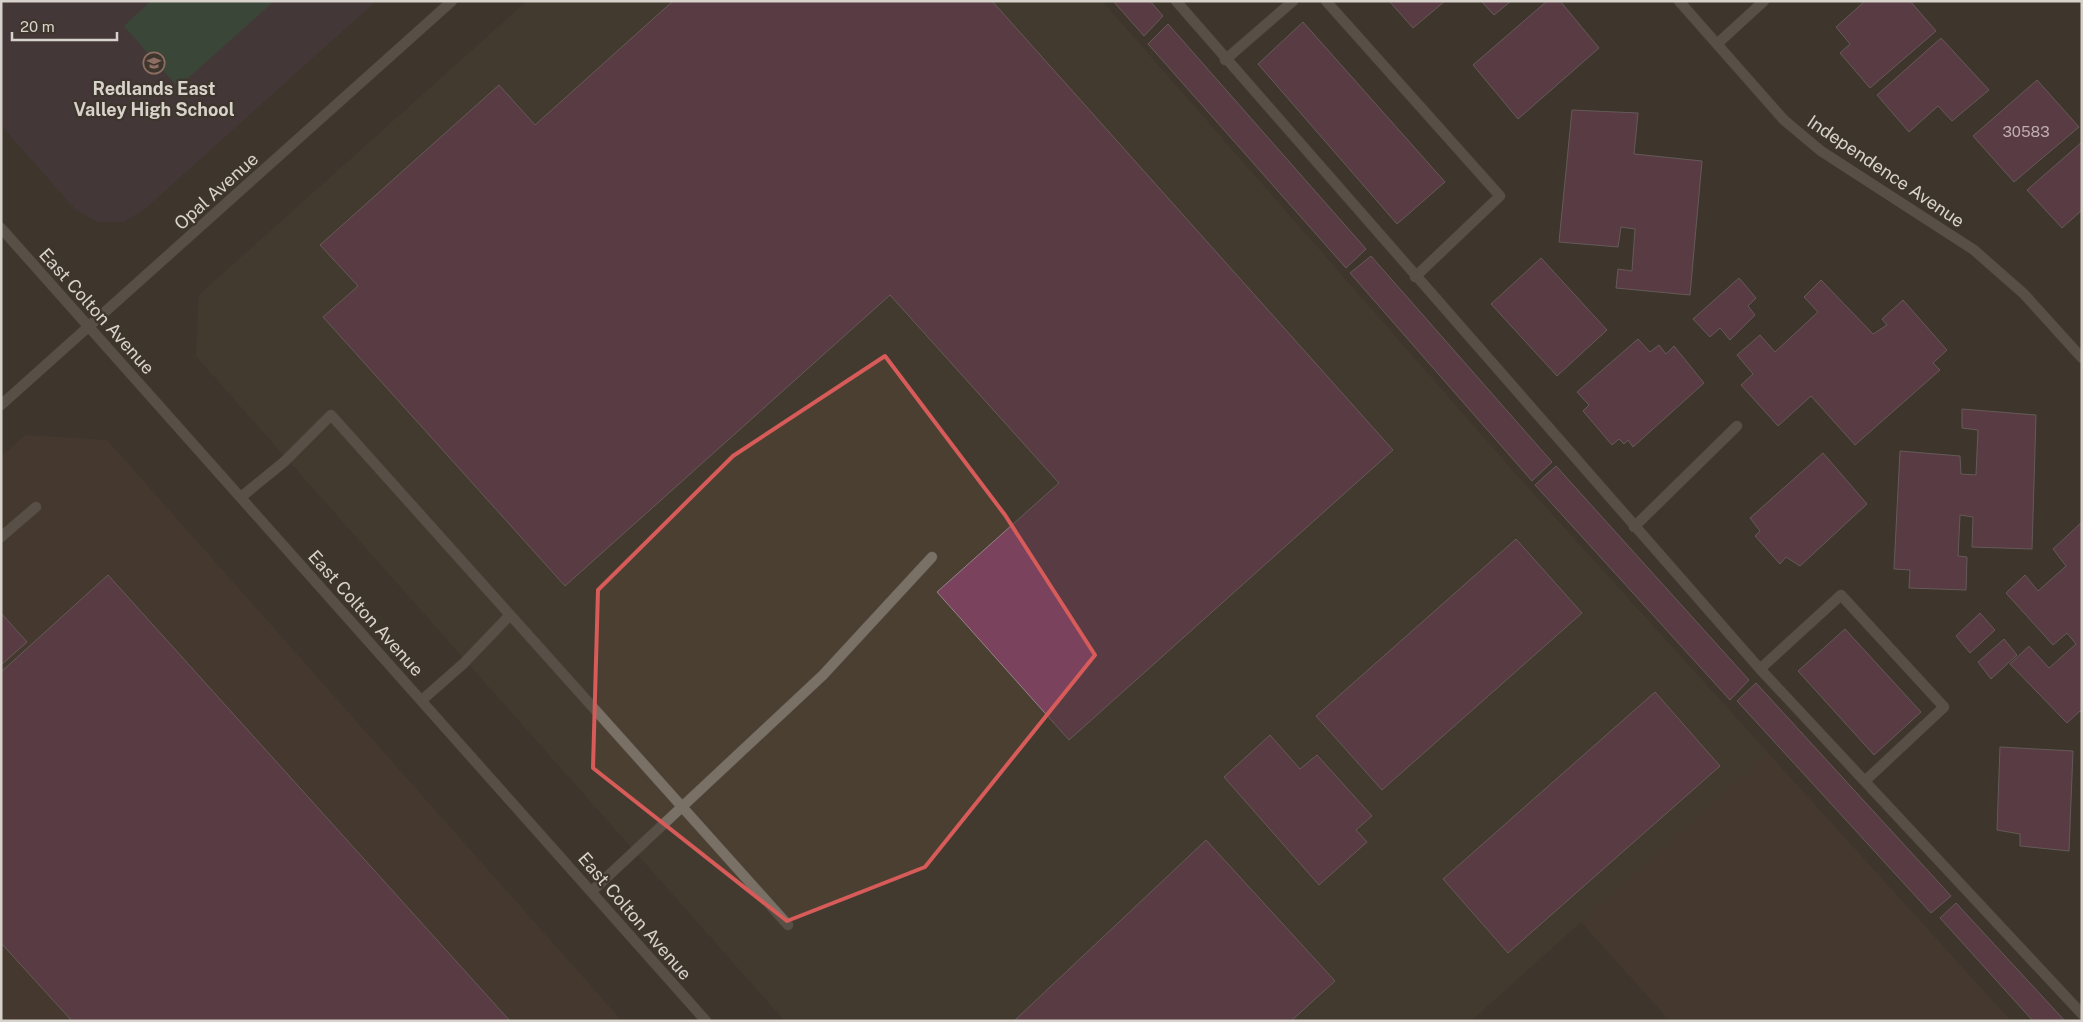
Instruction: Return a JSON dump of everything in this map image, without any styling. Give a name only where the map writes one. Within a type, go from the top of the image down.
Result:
[{"type":"street","name":"Opal Avenue","points":[[1,405],[452,1]]},
{"type":"street","points":[[1176,1],[1225,60],[1760,669],[2082,1014]]},
{"type":"street","points":[[1225,60],[1293,1]]},
{"type":"street","points":[[1326,1],[1500,196],[1415,277]]},
{"type":"street","name":"Independence Avenue","points":[[1679,1],[1784,120],[1821,151],[1974,250],[2024,294],[2082,358]]},
{"type":"street","points":[[1716,44],[1764,1]]},
{"type":"street","name":"East Colton Avenue","points":[[1,228],[706,1021]]},
{"type":"street","points":[[241,497],[284,462],[331,415],[788,925]]},
{"type":"street","points":[[1634,527],[1737,426]]},
{"type":"street","points":[[1,537],[36,507]]},
{"type":"street","points":[[592,891],[823,676],[932,557]]},
{"type":"street","points":[[1760,669],[1841,595],[1944,707],[1865,781]]},
{"type":"street","points":[[422,700],[463,664],[510,615]]},
{"type":"highlighted area","points":[[885,356],[1005,515],[1095,655],[925,867],[787,921],[593,768],[598,590],[733,456]]},
{"type":"shaded area","name":"Redlands East Valley High School","points":[[1,1],[376,1],[147,207],[124,222],[97,222],[75,209],[1,125]]},
{"type":"shaded area","points":[[527,1],[1102,1],[1512,470],[1768,753],[1471,1021],[785,1021],[196,356],[199,295]]},
{"type":"shaded area","points":[[25,435],[107,440],[622,1021],[1,1021],[1,457]]},
{"type":"shaded area","points":[[1768,753],[2011,1021],[1670,1021],[1581,922]]},
{"type":"green space","points":[[151,1],[274,1],[178,87],[124,26]]},
{"type":"building","points":[[673,1],[992,1],[1393,450],[1069,740],[937,592],[1059,483],[890,295],[565,586],[323,317],[358,286],[320,245],[499,85],[535,125]]},
{"type":"building","points":[[1113,1],[1150,1],[1163,16],[1144,36]]},
{"type":"building","points":[[1389,1],[1445,1],[1413,28]]},
{"type":"building","points":[[1481,1],[1511,1],[1494,15]]},
{"type":"building","points":[[1547,1],[1560,1],[1599,48],[1518,119],[1473,65]]},
{"type":"building","points":[[1865,1],[1910,1],[1936,31],[1870,88],[1840,53],[1850,44],[1836,27]]},
{"type":"building","points":[[1303,22],[1445,182],[1397,224],[1258,64]]},
{"type":"building","points":[[1168,24],[1366,249],[1346,268],[1148,44]]},
{"type":"building","points":[[1941,38],[1989,90],[1952,121],[1938,106],[1909,132],[1877,95]]},
{"type":"building","points":[[2037,80],[2079,127],[2014,182],[1973,136]]},
{"type":"building","points":[[1572,110],[1638,113],[1634,154],[1702,161],[1690,295],[1616,288],[1618,269],[1632,271],[1635,229],[1621,227],[1618,247],[1559,242]]},
{"type":"building","points":[[2082,142],[2082,210],[2062,228],[2027,190]]},
{"type":"building","points":[[1371,256],[1552,462],[1532,481],[1350,273]]},
{"type":"building","points":[[1541,258],[1607,330],[1557,376],[1491,304]]},
{"type":"building","points":[[1739,278],[1756,298],[1748,306],[1755,315],[1730,340],[1720,328],[1710,337],[1693,319]]},
{"type":"building","points":[[1821,280],[1873,334],[1887,325],[1882,319],[1903,300],[1947,350],[1933,363],[1940,370],[1855,445],[1811,396],[1778,426],[1741,385],[1753,374],[1737,355],[1760,335],[1775,352],[1818,312],[1804,297]]},
{"type":"building","points":[[1638,339],[1650,352],[1659,345],[1666,354],[1674,346],[1704,383],[1633,447],[1628,440],[1624,444],[1619,439],[1612,445],[1583,411],[1589,405],[1577,392]]},
{"type":"building","points":[[1962,409],[2036,415],[2032,549],[1972,547],[1973,517],[1960,515],[1958,556],[1967,557],[1966,590],[1909,588],[1910,570],[1894,569],[1900,451],[1960,456],[1961,474],[1976,475],[1978,430],[1962,428]]},
{"type":"building","points":[[1823,453],[1867,504],[1800,566],[1786,557],[1780,564],[1755,536],[1760,531],[1750,518]]},
{"type":"building","points":[[1556,466],[1749,680],[1730,700],[1535,485]]},
{"type":"building","points":[[2082,522],[2082,713],[2080,711],[2067,723],[2010,664],[2029,646],[2049,668],[2076,644],[2067,633],[2053,645],[2006,593],[2025,575],[2038,591],[2066,566],[2053,549]]},
{"type":"building","points":[[1516,539],[1582,613],[1382,790],[1316,716]]},
{"type":"building","points":[[108,575],[510,1021],[72,1021],[1,943],[1,672]]},
{"type":"building","points":[[1,613],[27,642],[1,665]]},
{"type":"building","points":[[1980,613],[1995,630],[1970,653],[1956,636]]},
{"type":"building","points":[[1845,629],[1921,712],[1874,755],[1798,671]]},
{"type":"building","points":[[2004,639],[2017,655],[1991,679],[1978,662]]},
{"type":"building","points":[[1756,683],[1951,896],[1931,913],[1737,701]]},
{"type":"building","points":[[1655,692],[1720,766],[1508,953],[1443,879]]},
{"type":"building","points":[[1270,735],[1300,769],[1317,755],[1372,816],[1356,830],[1367,842],[1319,885],[1224,777]]},
{"type":"building","points":[[2000,747],[2073,751],[2069,851],[2020,846],[2020,834],[1997,830]]},
{"type":"building","points":[[1206,840],[1335,981],[1291,1021],[1014,1021]]},
{"type":"building","points":[[1956,903],[2065,1021],[2033,1021],[1940,918]]},
{"type":"place","name":"Redlands East Valley High School","points":[[154,63]]}]
